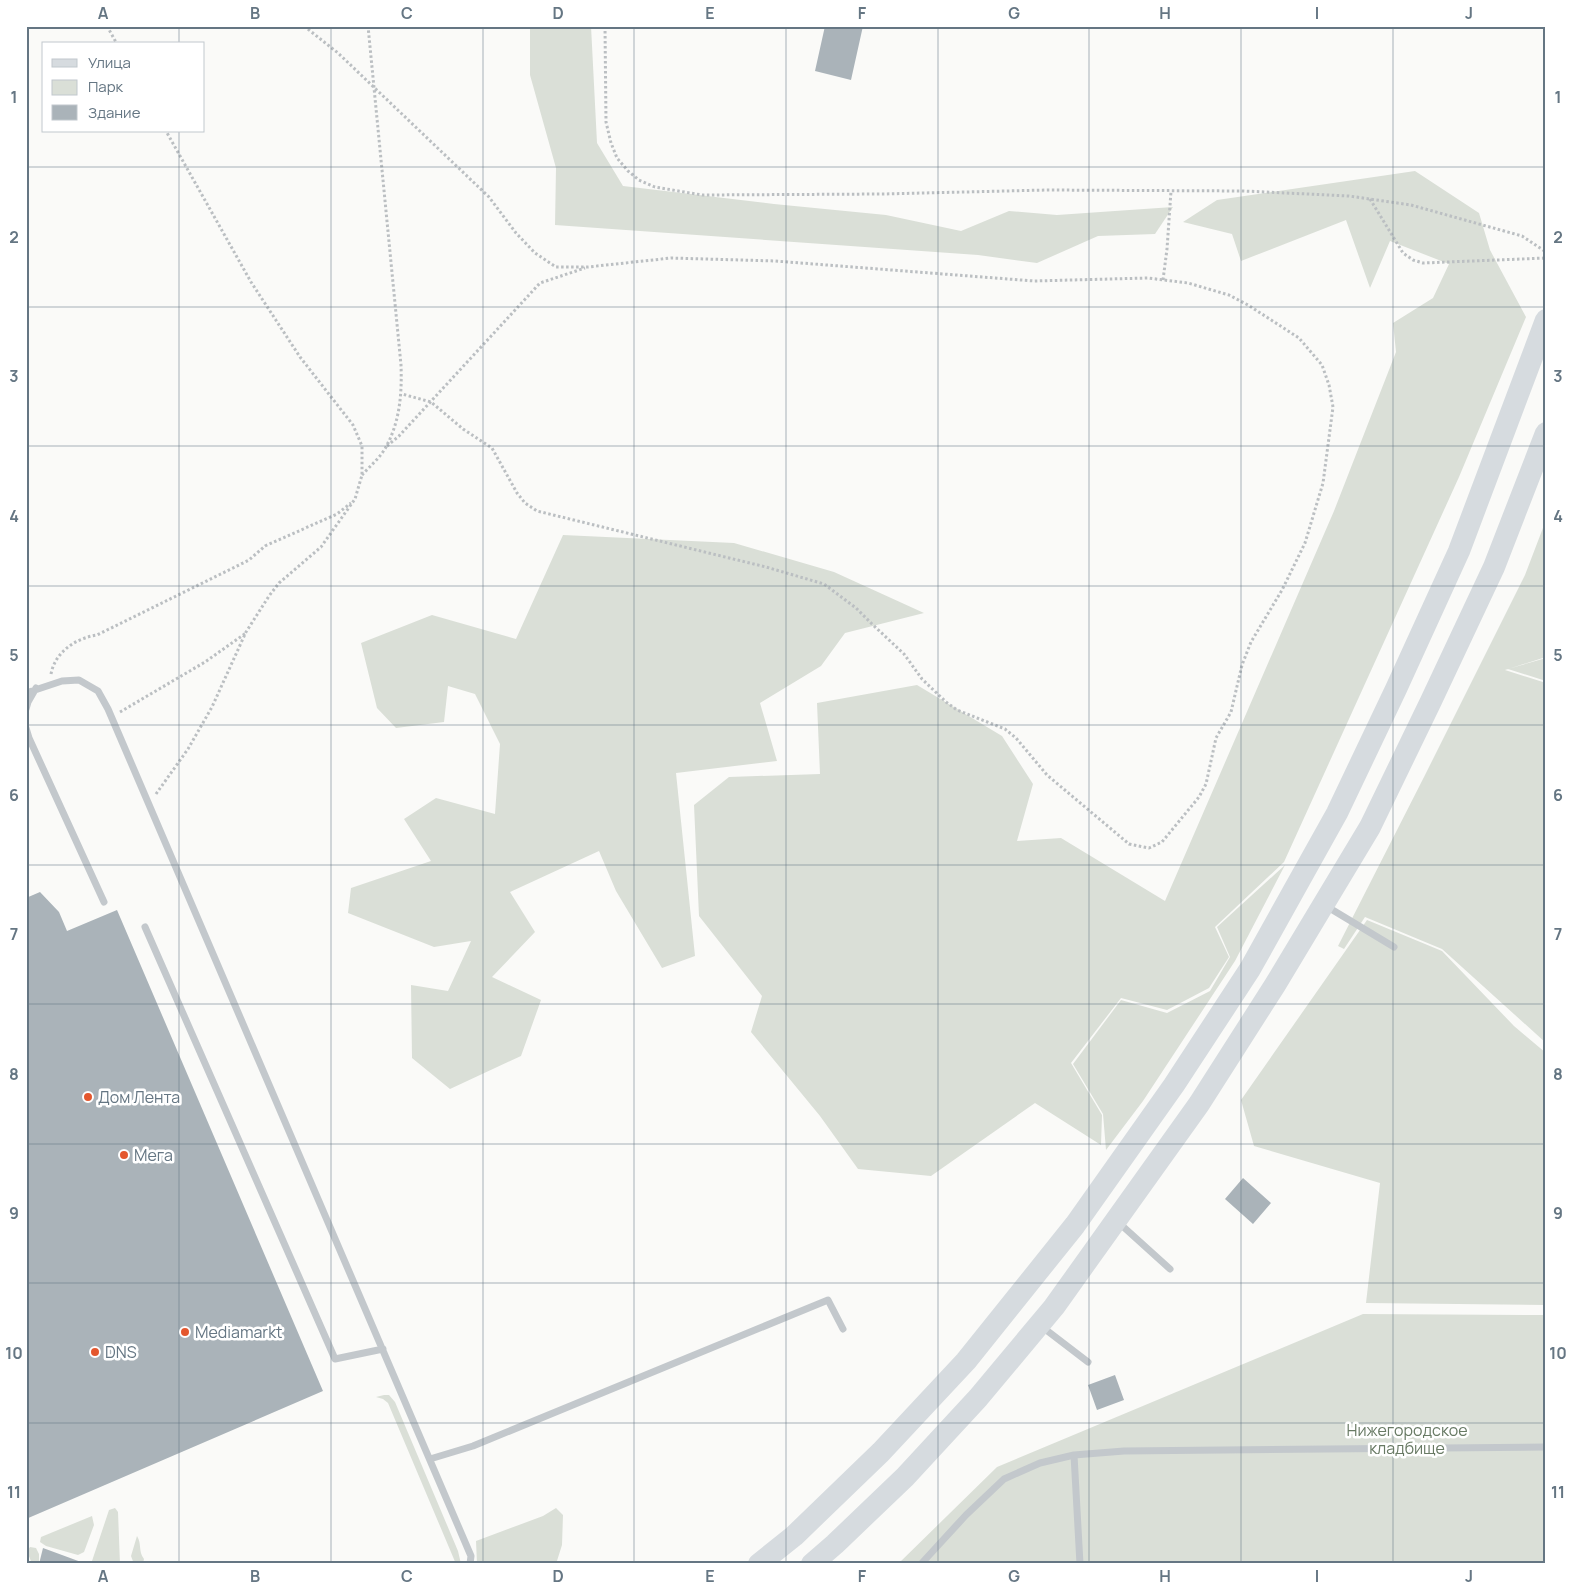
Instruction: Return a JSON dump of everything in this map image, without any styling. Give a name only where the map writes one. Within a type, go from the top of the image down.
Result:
[{"type":"main road","points":[[759,1564],[794,1536],[874,1458],[966,1361],[1075,1224],[1174,1085],[1250,969],[1337,813],[1459,551],[1546,320]]},
{"type":"main road","points":[[812,1564],[905,1477],[978,1398],[1039,1325],[1199,1104],[1276,985],[1370,827],[1494,568],[1546,433]]},
{"type":"lane","points":[[26,693],[62,681],[79,680],[98,690],[149,804],[430,1459],[470,1556],[470,1564]]},
{"type":"lane","points":[[26,709],[37,688]]},
{"type":"lane","points":[[26,728],[104,902]]},
{"type":"lane","points":[[1323,904],[1394,947]]},
{"type":"lane","points":[[144,927],[335,1359],[383,1349]]},
{"type":"lane","points":[[1116,1221],[1170,1268]]},
{"type":"lane","points":[[430,1459],[473,1446],[828,1300],[843,1329]]},
{"type":"lane","points":[[1039,1325],[1088,1362]]},
{"type":"lane","points":[[921,1564],[966,1515],[1004,1479],[1040,1463],[1074,1454],[1124,1451],[1546,1447]]},
{"type":"lane","points":[[1074,1454],[1080,1564]]},
{"type":"path","points":[[107,26],[116,42]]},
{"type":"path","points":[[304,26],[338,53],[489,197],[516,233],[535,253],[556,267],[588,267],[672,258],[775,261],[1034,281],[1148,278],[1188,283],[1229,295],[1248,304],[1299,338],[1322,365],[1329,385],[1333,407],[1323,482],[1305,543],[1282,590],[1248,650],[1242,665],[1231,712],[1216,738],[1206,784],[1162,842],[1149,848],[1129,844],[1047,775],[1016,738],[1005,729],[957,710],[946,702],[922,679],[904,654],[856,608],[824,584],[766,567],[537,511],[525,503],[517,493],[492,448],[463,429],[431,402],[402,394]]},
{"type":"path","points":[[368,26],[402,366],[402,394],[395,425],[386,447]]},
{"type":"path","points":[[605,26],[606,122],[611,143],[617,158],[628,171],[639,180],[655,187],[702,195],[882,194],[1047,190],[1244,191],[1349,196],[1411,205],[1522,236],[1546,252]]},
{"type":"path","points":[[149,804],[188,749],[212,707],[246,632],[279,583],[322,548],[355,499],[362,474],[362,446],[352,425],[300,357],[251,282],[167,132]]},
{"type":"path","points":[[1162,280],[1167,249],[1172,191]]},
{"type":"path","points":[[1370,198],[1403,252],[1412,260],[1423,263],[1546,258]]},
{"type":"path","points":[[362,474],[540,283],[588,267]]},
{"type":"path","points":[[49,685],[52,666],[71,644],[97,635],[242,564],[265,546],[337,514],[355,499]]},
{"type":"path","points":[[111,717],[205,662],[246,632]]},
{"type":"green space","points":[[530,26],[591,26],[597,143],[623,186],[886,215],[961,231],[1009,211],[1057,215],[1173,207],[1155,234],[1098,236],[1037,263],[978,255],[555,225],[556,168],[530,75]]},
{"type":"green space","points":[[1415,171],[1479,213],[1490,250],[1526,317],[1459,477],[1284,862],[1215,927],[1229,957],[1209,988],[1167,1010],[1121,998],[1071,1063],[1102,1115],[1101,1145],[1035,1103],[931,1176],[858,1169],[820,1116],[751,1032],[762,996],[699,916],[694,805],[729,777],[820,774],[817,703],[917,685],[1002,736],[1033,784],[1017,841],[1061,838],[1165,901],[1334,511],[1396,352],[1393,323],[1433,298],[1449,264],[1390,241],[1370,288],[1346,220],[1241,261],[1232,234],[1183,222],[1217,200]]},
{"type":"green space","points":[[1546,520],[1546,657],[1505,670],[1546,683],[1546,1043],[1442,949],[1365,917],[1344,949],[1338,946],[1525,575]]},
{"type":"green space","points":[[563,535],[734,543],[834,572],[924,613],[845,633],[821,666],[760,703],[777,761],[676,773],[695,956],[662,968],[616,891],[599,851],[510,892],[535,932],[492,977],[541,1000],[521,1056],[450,1089],[412,1058],[411,985],[448,991],[471,941],[434,947],[348,913],[351,888],[431,861],[404,819],[436,798],[495,814],[500,744],[475,694],[448,686],[444,722],[396,728],[377,708],[361,643],[432,615],[516,639]]},
{"type":"green space","points":[[1546,658],[1546,681],[1508,669]]},
{"type":"green space","points":[[1285,865],[1235,961],[1143,1101],[1106,1150],[1103,1114],[1073,1064],[1121,1000],[1167,1013],[1210,991],[1230,957],[1217,927]]},
{"type":"green space","points":[[1367,920],[1442,951],[1514,1026],[1546,1053],[1546,1305],[1366,1303],[1380,1183],[1254,1146],[1241,1100]]},
{"type":"green space","name":"Нижегородское кладбище","points":[[1363,1314],[1546,1315],[1546,1564],[898,1564],[997,1467]]},
{"type":"green space","points":[[389,1395],[395,1402],[458,1551],[461,1564],[456,1564],[388,1403],[376,1397]]},
{"type":"green space","points":[[115,1508],[118,1512],[120,1564],[91,1564],[109,1510]]},
{"type":"green space","points":[[556,1508],[563,1515],[562,1545],[556,1564],[477,1564],[476,1541],[543,1516]]},
{"type":"green space","points":[[92,1516],[94,1525],[84,1552],[78,1555],[46,1546],[40,1542],[41,1537]]},
{"type":"green space","points":[[137,1536],[144,1559],[143,1564],[134,1564],[131,1556]]},
{"type":"green space","points":[[30,1547],[36,1548],[39,1554],[39,1564],[32,1564],[27,1551]]},
{"type":"building","points":[[825,26],[863,26],[851,80],[815,71]]},
{"type":"building","name":"Мега","points":[[40,892],[59,912],[67,931],[117,910],[323,1391],[26,1519],[26,898]]},
{"type":"building","points":[[1243,1178],[1271,1203],[1253,1224],[1225,1199]]},
{"type":"building","points":[[1115,1375],[1124,1400],[1097,1410],[1088,1385]]},
{"type":"building","points":[[43,1548],[81,1562],[81,1564],[39,1564]]},
{"type":"place","name":"Дом Лента","points":[[88,1097]]},
{"type":"place","name":"Мега","points":[[124,1155]]},
{"type":"place","name":"Mediamarkt","points":[[185,1332]]},
{"type":"place","name":"DNS","points":[[95,1352]]}]
